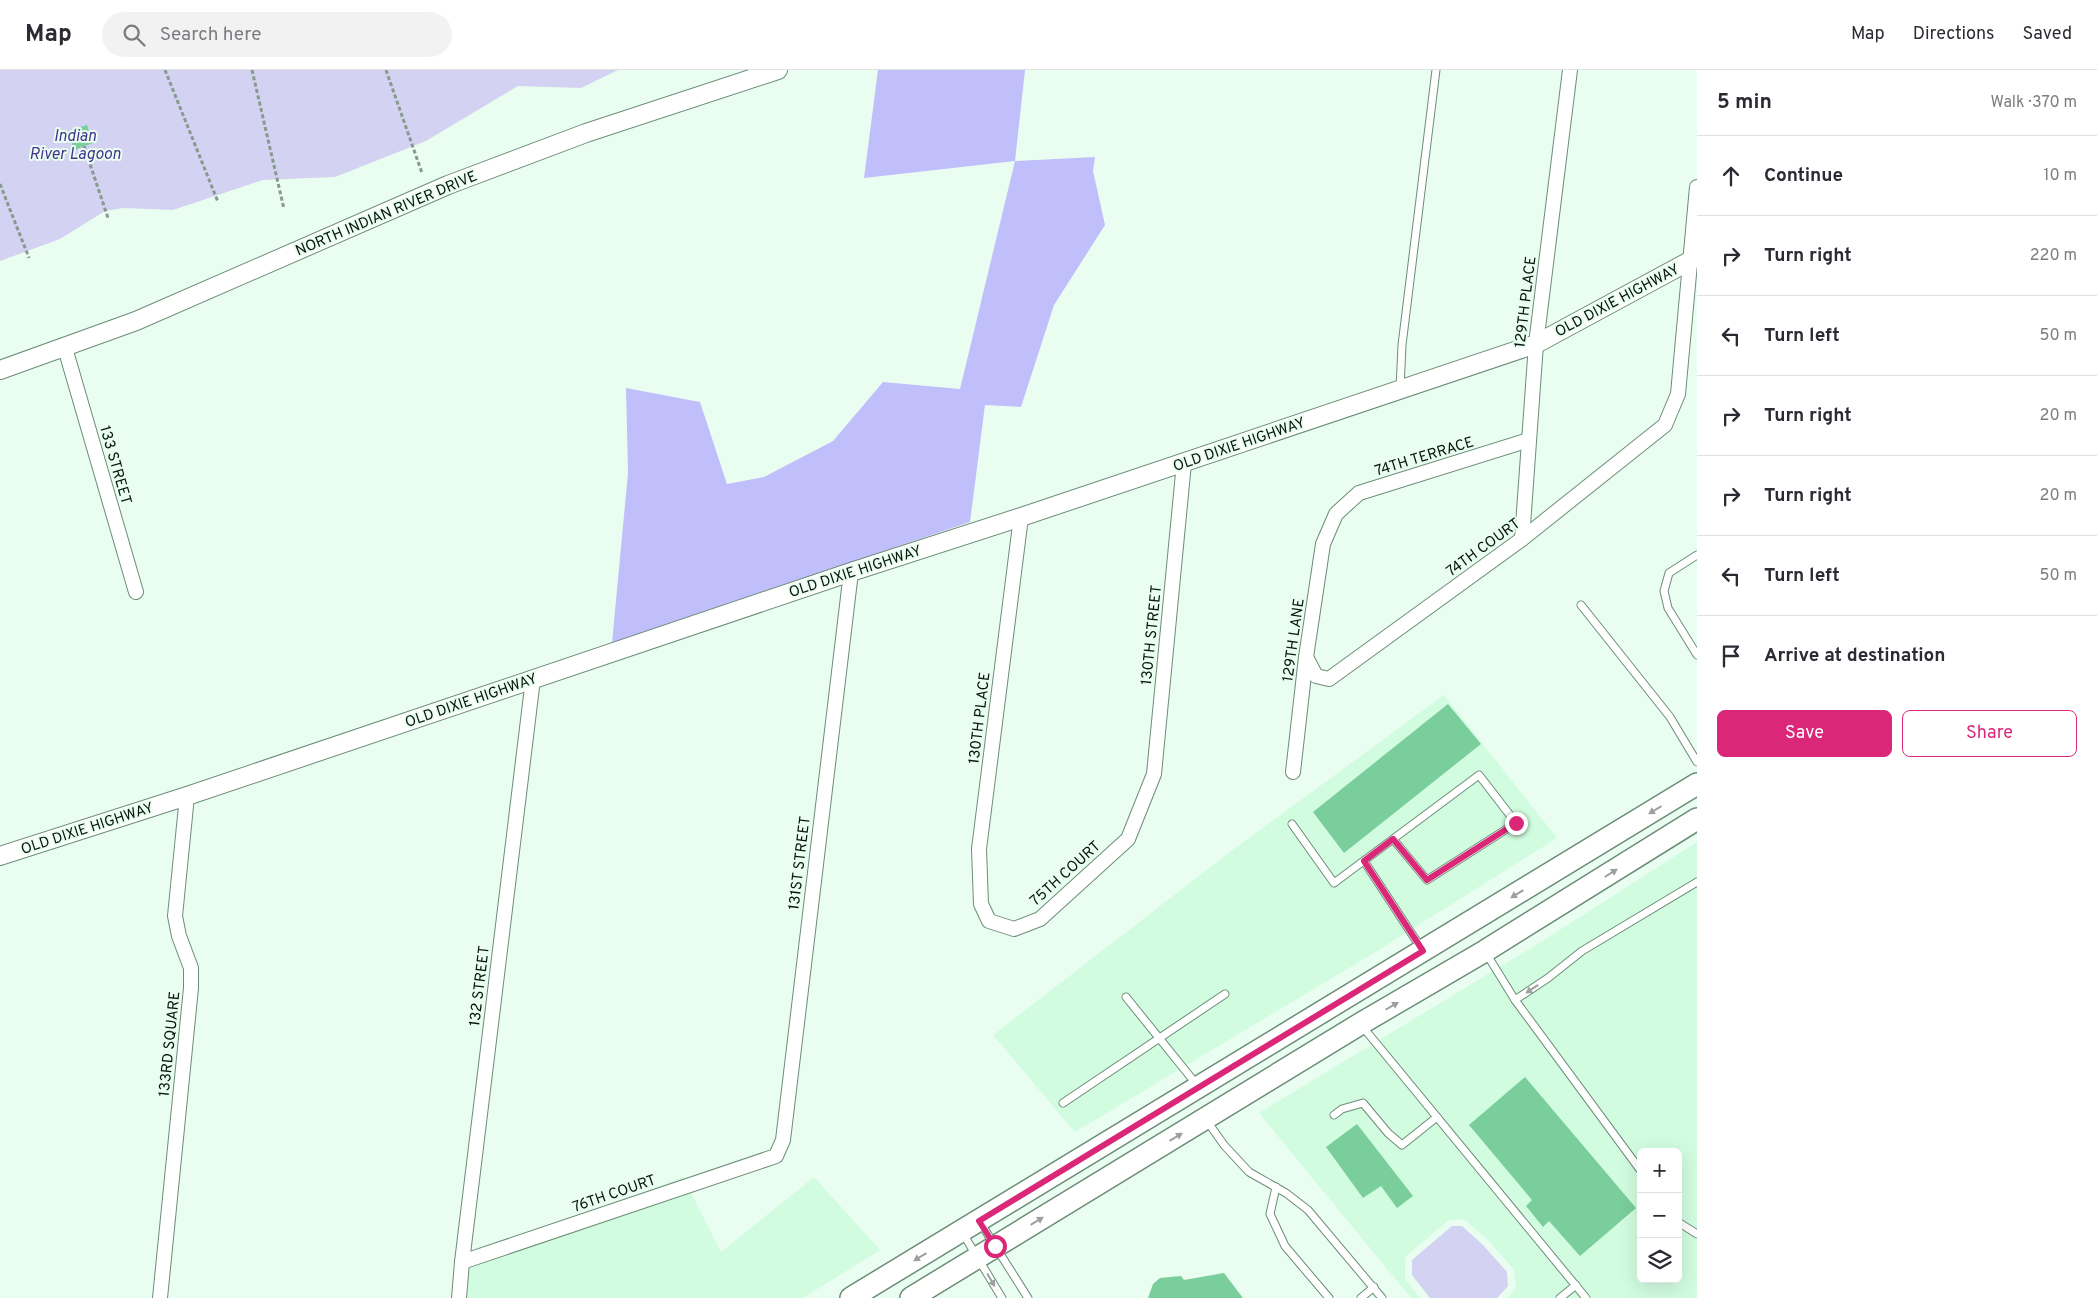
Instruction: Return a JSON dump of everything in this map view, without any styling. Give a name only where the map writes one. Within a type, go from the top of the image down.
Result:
[{"type":"main road","points":[[851,1298],[971,1227],[1697,784]]},
{"type":"main road","points":[[911,1298],[1360,1024],[1485,951],[1696,818]]},
{"type":"street","name":"NORTH INDIAN RIVER DRIVE","points":[[0,370],[136,322],[448,185],[586,133],[778,70]]},
{"type":"street","name":"129TH PLACE","points":[[1522,539],[1536,344],[1570,70]]},
{"type":"street","points":[[1693,260],[1697,187]]},
{"type":"street","name":"OLD DIXIE HIGHWAY","points":[[0,856],[187,796],[533,678],[1184,463],[1536,344],[1693,260]]},
{"type":"street","name":"74TH COURT","points":[[1306,658],[1316,676],[1330,679],[1522,539],[1665,425],[1673,411],[1678,394],[1693,260]]},
{"type":"street","name":"133 STREET","points":[[66,348],[136,592]]},
{"type":"street","name":"74TH TERRACE","points":[[1336,514],[1359,493],[1528,440]]},
{"type":"street","name":"130TH STREET","points":[[1142,808],[1154,774],[1184,463]]},
{"type":"street","name":"129TH LANE","points":[[1293,772],[1306,658],[1323,544],[1336,514]]},
{"type":"street","name":"130TH PLACE","points":[[989,921],[981,904],[979,849],[1021,517]]},
{"type":"street","name":"131ST STREET","points":[[776,1156],[783,1140],[850,572]]},
{"type":"street","name":"132 STREET","points":[[459,1298],[533,678]]},
{"type":"street","name":"133RD SQUARE","points":[[160,1298],[191,988],[191,968],[179,936],[175,916],[187,796]]},
{"type":"street","name":"75TH COURT","points":[[989,921],[1014,929],[1040,919],[1128,839],[1142,808]]},
{"type":"street","name":"76TH COURT","points":[[462,1262],[776,1156]]},
{"type":"lane","points":[[1400,390],[1402,345],[1436,70]]},
{"type":"lane","points":[[1697,555],[1669,573],[1664,591],[1668,608],[1697,655]]},
{"type":"lane","points":[[1581,605],[1670,717],[1697,762]]},
{"type":"lane","points":[[1292,824],[1334,883],[1364,861],[1393,839],[1479,775],[1516,823],[1427,880],[1393,839]]},
{"type":"lane","points":[[1364,861],[1423,951]]},
{"type":"lane","points":[[1515,1000],[1548,978],[1582,951],[1697,882]]},
{"type":"lane","points":[[1485,951],[1515,1000],[1637,1166]]},
{"type":"lane","points":[[1063,1103],[1225,994]]},
{"type":"lane","points":[[1126,997],[1199,1088]]},
{"type":"lane","points":[[1360,1024],[1586,1298]]},
{"type":"lane","points":[[1334,1115],[1342,1109],[1363,1103],[1388,1133],[1402,1145],[1438,1118]]},
{"type":"lane","points":[[1205,1119],[1224,1146],[1249,1172],[1308,1210],[1382,1298]]},
{"type":"lane","points":[[1276,1188],[1270,1214],[1285,1246],[1329,1298]]},
{"type":"lane","points":[[1682,1225],[1697,1234]]},
{"type":"lane","points":[[971,1227],[995,1246],[1028,1298]]},
{"type":"lane","points":[[971,1227],[978,1258],[1002,1298]]},
{"type":"lane","points":[[1560,1298],[1576,1285]]},
{"type":"lane","points":[[1361,1298],[1374,1288]]},
{"type":"path","points":[[165,70],[218,202]]},
{"type":"path","points":[[252,70],[284,209]]},
{"type":"path","points":[[386,70],[422,173]]},
{"type":"path","points":[[84,146],[108,218]]},
{"type":"path","points":[[0,184],[29,258]]},
{"type":"shaded area","points":[[878,70],[1025,70],[1015,161],[864,178]]},
{"type":"shaded area","points":[[1095,157],[1093,171],[1105,225],[1054,305],[1021,407],[985,405],[970,522],[612,643],[628,473],[626,388],[700,402],[727,484],[764,477],[833,441],[883,382],[960,389],[1015,161]]},
{"type":"shaded area","points":[[1444,695],[1557,838],[1369,956],[1075,1132],[993,1035],[1230,852]]},
{"type":"shaded area","points":[[1697,842],[1697,1298],[1507,1298],[1516,1288],[1514,1270],[1487,1239],[1461,1219],[1449,1220],[1405,1257],[1405,1279],[1420,1298],[1411,1298],[1259,1113],[1544,940]]},
{"type":"shaded area","points":[[683,1177],[721,1252],[814,1177],[880,1250],[803,1298],[466,1298],[469,1259]]},
{"type":"water","name":"Indian River Lagoon","points":[[0,70],[618,70],[581,88],[518,86],[426,141],[335,177],[263,180],[173,210],[123,208],[105,211],[60,239],[0,261]]},
{"type":"water","points":[[1452,1226],[1462,1226],[1482,1244],[1507,1272],[1508,1286],[1497,1298],[1430,1298],[1412,1275],[1412,1260]]},
{"type":"building","points":[[87,125],[93,143],[74,150],[68,131]]},
{"type":"building","points":[[1448,704],[1481,744],[1344,853],[1313,812]]},
{"type":"building","points":[[1525,1077],[1636,1208],[1580,1256],[1549,1221],[1543,1227],[1526,1206],[1532,1200],[1469,1125]]},
{"type":"building","points":[[1357,1124],[1413,1196],[1397,1208],[1381,1186],[1363,1198],[1326,1147]]},
{"type":"building","points":[[1224,1273],[1243,1298],[1148,1298],[1153,1284],[1160,1278],[1181,1276],[1184,1280]]},
{"type":"route","points":[[995,1246],[979,1221],[1423,951],[1364,861],[1393,839],[1427,880],[1516,823]]}]
